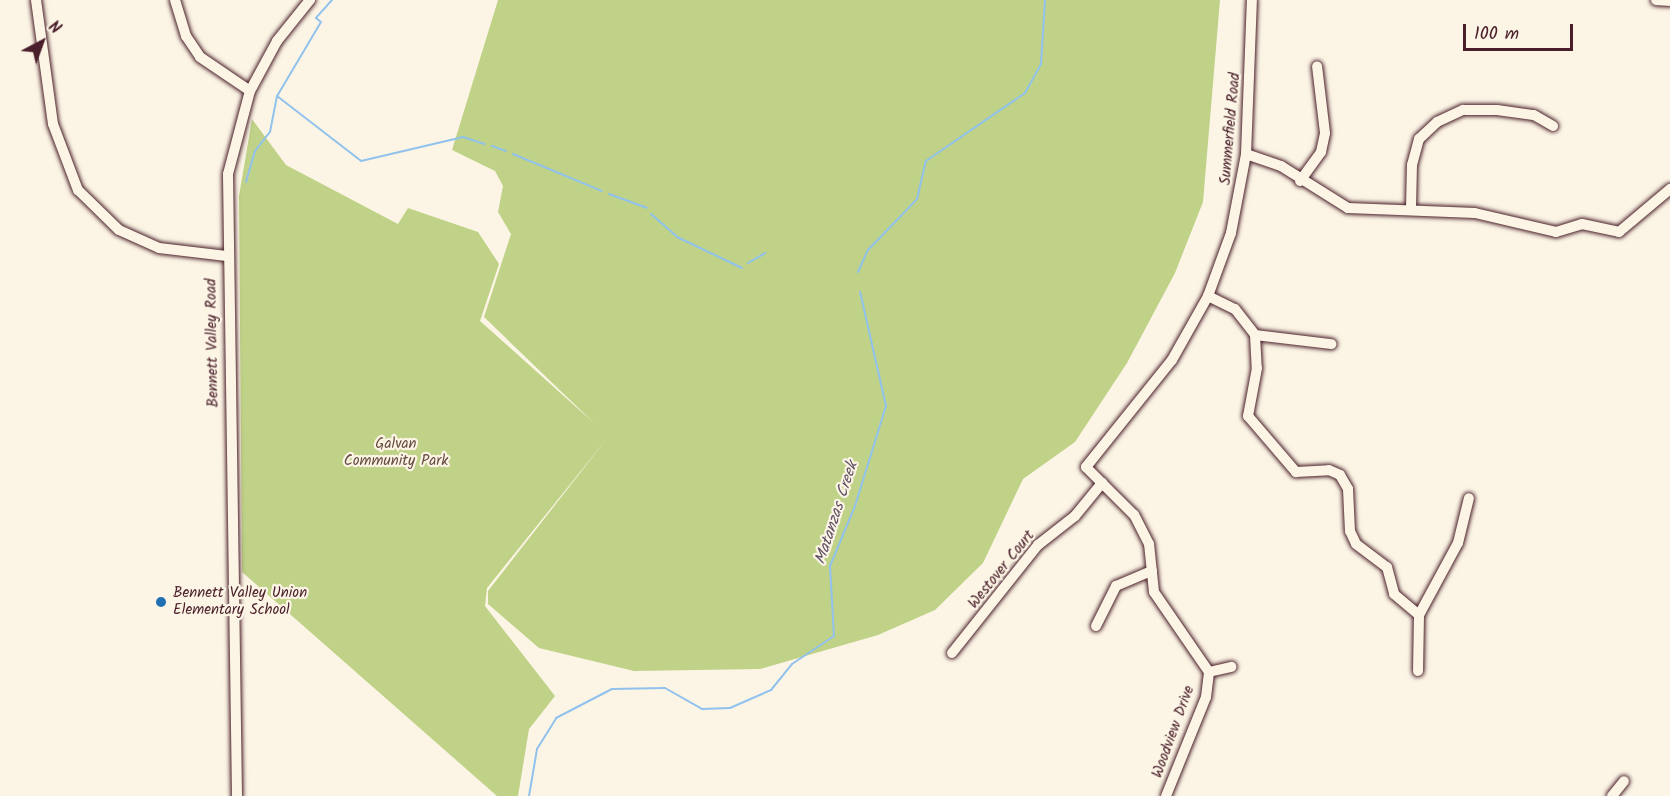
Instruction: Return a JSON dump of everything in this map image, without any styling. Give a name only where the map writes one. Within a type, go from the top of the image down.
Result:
[{"type":"street","name":"Bennett Valley Road","points":[[36,0],[53,124],[78,190],[119,230],[159,248],[227,256],[237,796]]},
{"type":"street","points":[[175,0],[186,36],[200,57],[250,90]]},
{"type":"street","points":[[227,256],[228,174],[250,90],[277,41],[310,0]]},
{"type":"street","name":"Summerfield Road","points":[[1086,467],[1172,360],[1208,296],[1231,233],[1246,154],[1252,0]]},
{"type":"street","points":[[1656,0],[1670,1]]},
{"type":"street","points":[[1300,181],[1321,152],[1325,133],[1317,66]]},
{"type":"street","points":[[1411,208],[1412,165],[1419,139],[1437,122],[1462,110],[1497,110],[1534,115],[1553,126]]},
{"type":"street","points":[[1246,154],[1273,162],[1300,181],[1348,208],[1386,213],[1411,208],[1501,217],[1556,232],[1582,224],[1619,232],[1670,189]]},
{"type":"street","points":[[1208,296],[1235,309],[1255,335],[1257,368],[1248,416],[1296,472],[1329,470],[1340,475],[1348,489],[1350,531],[1356,544],[1387,567],[1394,594],[1419,615]]},
{"type":"street","points":[[1255,335],[1330,344]]},
{"type":"street","name":"Woodview Drive","points":[[1086,467],[1134,515],[1149,544],[1154,592],[1209,672],[1206,698],[1166,796]]},
{"type":"street","name":"Westover Court","points":[[952,653],[1038,545],[1075,516],[1102,483]]},
{"type":"street","points":[[1418,671],[1419,615],[1458,543],[1469,498]]},
{"type":"street","points":[[1096,626],[1116,586],[1152,571]]},
{"type":"street","points":[[1209,672],[1231,667]]},
{"type":"street","points":[[1612,796],[1624,781]]},
{"type":"green space","name":"Galvan Community Park","points":[[498,0],[1220,0],[1203,202],[1175,273],[1127,363],[1075,442],[1023,479],[983,563],[935,610],[878,635],[760,669],[634,671],[539,648],[488,604],[488,591],[608,437],[487,588],[485,606],[555,696],[529,729],[518,796],[497,796],[242,572],[239,196],[252,119],[286,165],[398,224],[408,208],[478,232],[499,264],[480,321],[595,424],[484,317],[511,234],[498,212],[503,186],[495,171],[452,150]]},
{"type":"waterway","points":[[332,0],[316,18],[321,22],[277,96],[361,161],[463,137],[485,144]]},
{"type":"waterway","name":"Matanzas Creek","points":[[858,272],[868,250],[917,199],[926,161],[1025,93],[1041,64],[1045,0]]},
{"type":"waterway","points":[[246,182],[255,151],[270,132],[277,97]]},
{"type":"waterway","points":[[492,146],[506,151]]},
{"type":"waterway","points":[[513,154],[602,191]]},
{"type":"waterway","points":[[609,194],[647,208]]},
{"type":"waterway","points":[[651,214],[677,237],[742,268]]},
{"type":"waterway","points":[[748,263],[765,253]]},
{"type":"waterway","name":"Matanzas Creek","points":[[529,796],[537,749],[556,718],[612,689],[665,688],[702,709],[730,708],[771,690],[792,664],[834,636],[830,566],[855,506],[886,406],[860,292]]},
{"type":"place","name":"Bennett Valley Union Elementary School","points":[[161,602]]}]
